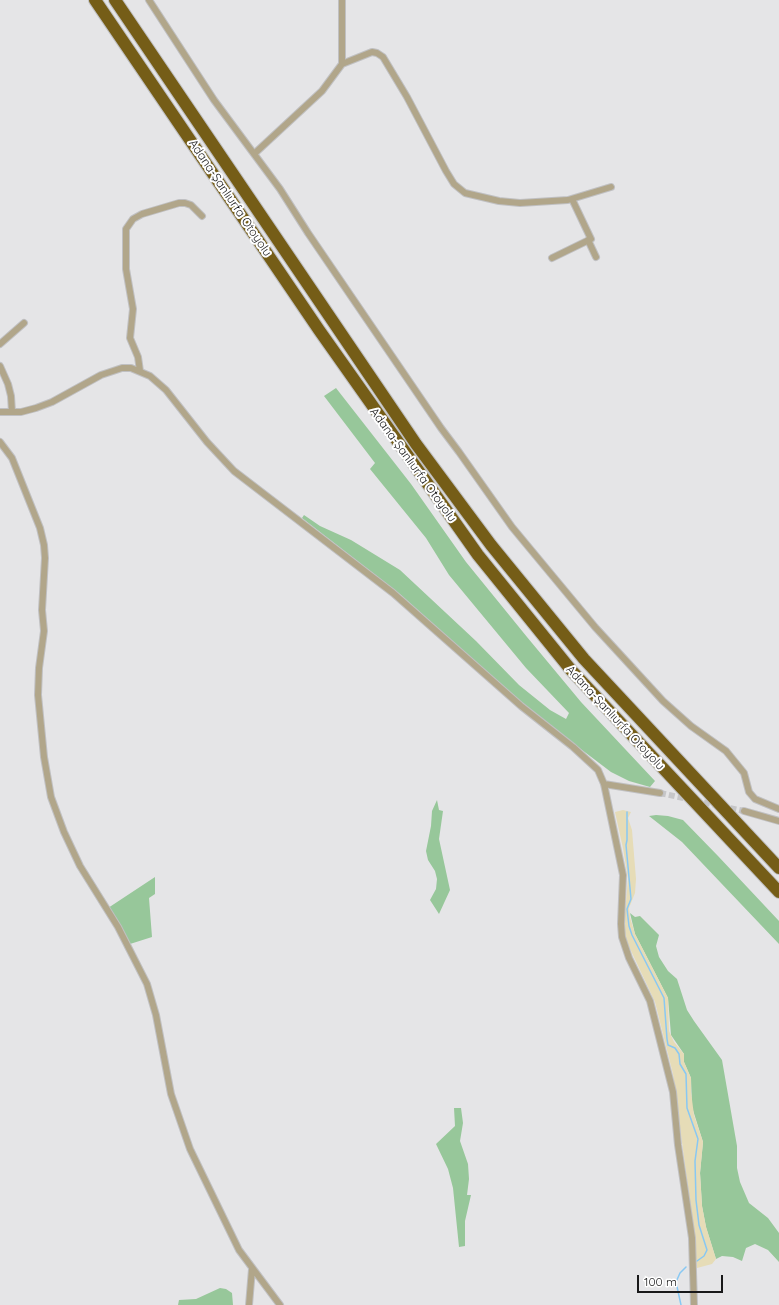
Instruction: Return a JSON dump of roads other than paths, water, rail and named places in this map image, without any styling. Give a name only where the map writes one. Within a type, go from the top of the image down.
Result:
[{"type":"highway","name":"Adana-Şanlıurfa Otoyolu","points":[[95,0],[318,330],[478,555],[571,670],[779,892]]},
{"type":"highway","name":"Adana-Şanlıurfa Otoyolu","points":[[115,0],[416,444],[491,545],[584,659],[779,868]]},
{"type":"street","points":[[149,0],[214,100],[280,189],[308,233],[440,428],[459,452],[512,527],[595,627],[663,701],[691,726],[726,751],[744,773],[749,792],[755,799],[779,810]]},
{"type":"street","points":[[342,0],[342,64]]},
{"type":"street","points":[[254,154],[322,91],[342,64],[372,52],[383,57],[407,96],[446,171],[454,184],[462,191],[473,196],[514,203],[572,199],[611,187]]},
{"type":"street","points":[[552,258],[591,239],[572,199]]},
{"type":"street","points":[[140,371],[138,357],[130,338],[133,309],[126,269],[126,228],[133,219],[142,214],[185,202],[191,205],[202,216]]},
{"type":"street","points":[[588,240],[596,257]]},
{"type":"street","points":[[0,344],[24,323]]},
{"type":"street","points":[[0,366],[8,384],[11,396],[12,412]]},
{"type":"street","points":[[0,412],[22,412],[52,402],[101,375],[122,368],[131,368],[140,371],[155,380],[166,390],[207,442],[234,471],[393,592],[521,706],[598,770],[604,784],[624,876],[621,924],[622,937],[629,958],[650,1001],[673,1092],[678,1145],[691,1230],[694,1305]]},
{"type":"street","points":[[0,442],[12,458],[36,517],[44,545],[45,558],[42,610],[44,631],[39,668],[38,695],[44,757],[51,797],[64,832],[80,866],[118,927],[141,972],[154,1006],[167,1078],[184,1134],[235,1242],[252,1269],[280,1305]]},
{"type":"street","points":[[604,784],[660,793]]},
{"type":"street","points":[[744,811],[779,821]]},
{"type":"street","points":[[249,1305],[252,1269]]},
{"type":"waterway","points":[[627,812],[626,845],[631,899],[627,909],[629,926],[632,935],[664,998],[668,1045],[675,1048],[679,1054],[680,1064],[686,1074],[687,1108],[698,1139],[695,1161],[696,1200],[699,1225],[707,1250],[704,1256],[697,1261]]},
{"type":"waterway","points":[[681,1305],[676,1282],[680,1273],[686,1267]]},
{"type":"tunnel","points":[[660,793],[744,811]]}]
